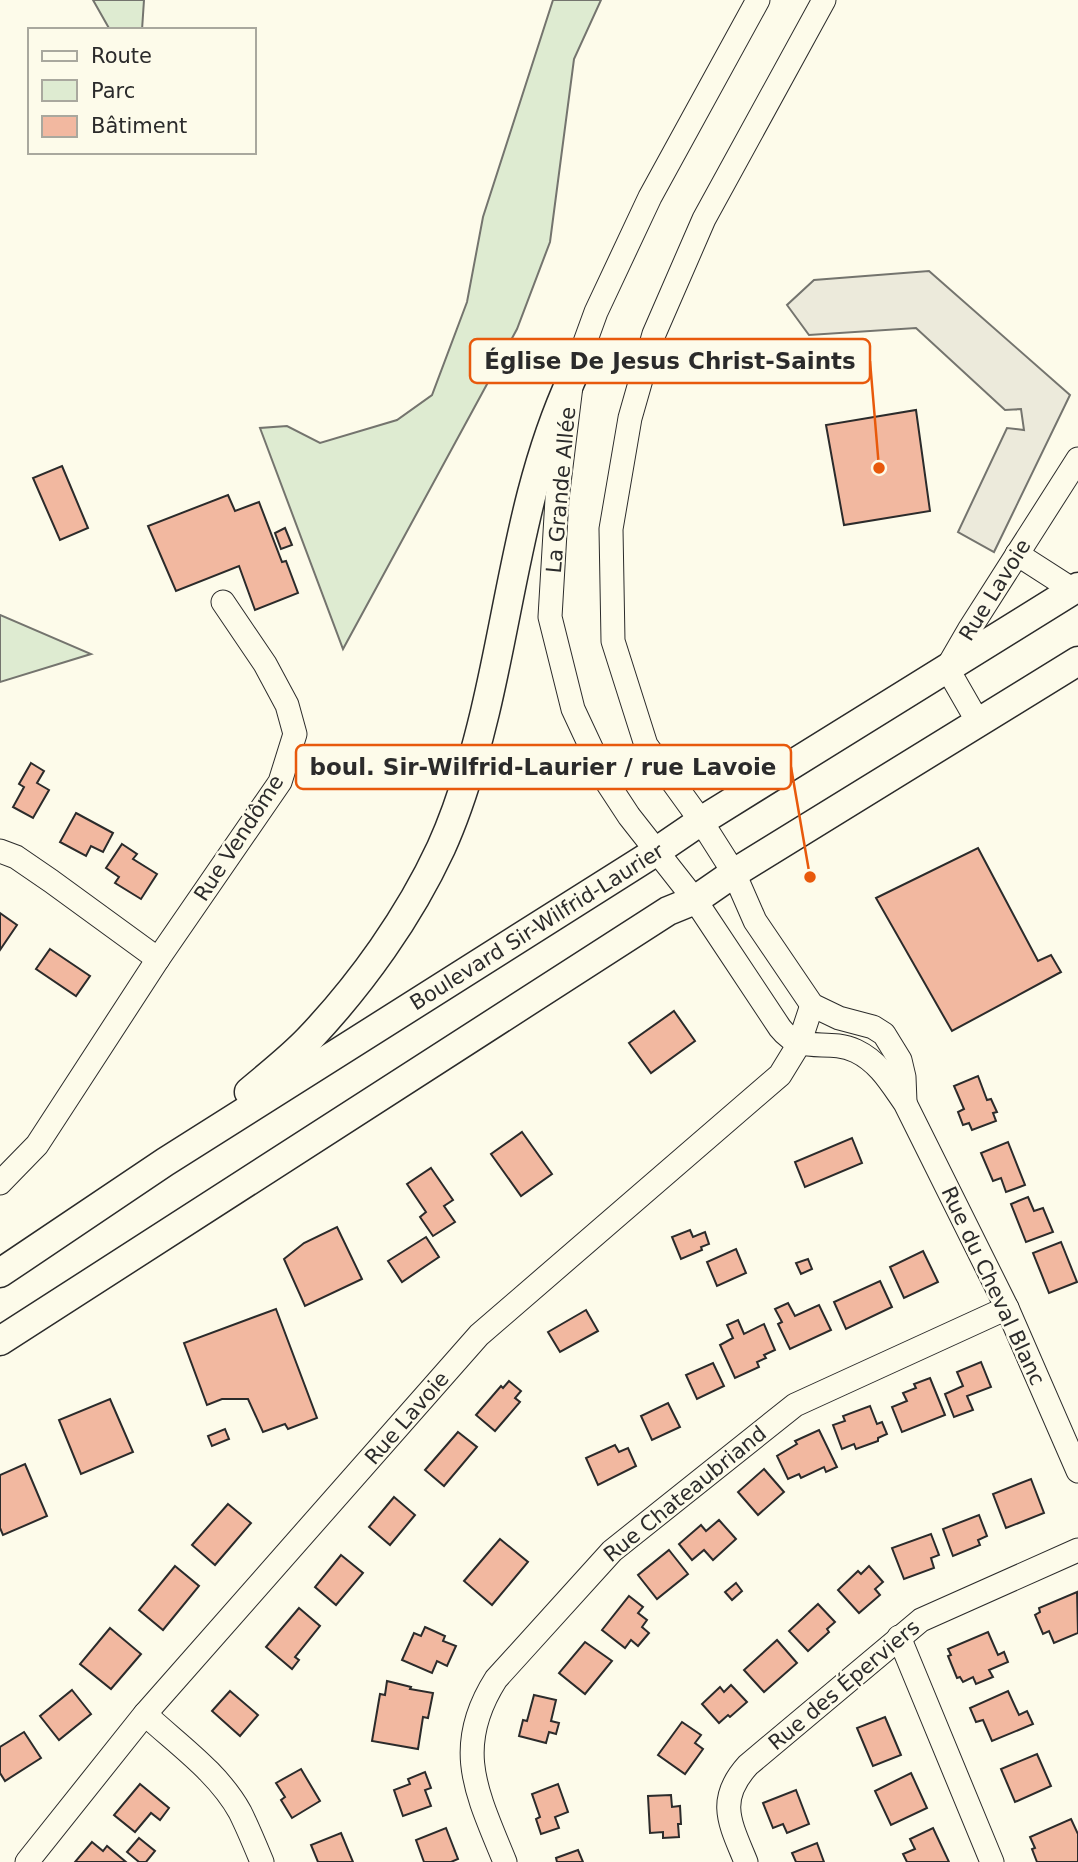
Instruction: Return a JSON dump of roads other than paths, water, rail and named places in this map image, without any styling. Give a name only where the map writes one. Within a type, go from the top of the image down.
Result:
[{"type":"main road","points":[[165,1162],[308,1041],[355,986],[404,916],[441,848],[466,786],[529,502],[553,420],[572,378]]},
{"type":"main road","name":"Boulevard Sir-Wilfrid-Laurier","points":[[0,1273],[165,1162],[701,821],[1076,589]]},
{"type":"main road","points":[[0,1341],[668,911],[695,900],[734,873],[1078,661]]},
{"type":"street","name":"La Grande Allée","points":[[695,900],[629,816],[608,784],[573,709],[550,617],[557,499],[572,378],[596,312],[650,197],[758,0]]},
{"type":"street","points":[[811,1005],[755,921],[734,873],[701,821],[646,745],[613,642],[611,529],[630,418],[654,334],[704,219],[824,0]]},
{"type":"street","name":"Rue Lavoie","points":[[947,668],[1078,459]]},
{"type":"street","points":[[1017,554],[1076,589]]},
{"type":"street","name":"Rue Vendôme","points":[[0,1183],[37,1145],[158,959],[280,782],[295,734],[286,705],[265,664],[223,602]]},
{"type":"street","points":[[947,668],[978,722]]},
{"type":"street","points":[[0,851],[16,857],[158,959]]},
{"type":"street","points":[[695,900],[780,1028],[789,1039],[799,1044]]},
{"type":"street","name":"Rue Lavoie","points":[[27,1862],[145,1714],[479,1335],[780,1075],[799,1044],[811,1005]]},
{"type":"street","name":"Rue du Cheval Blanc","points":[[811,1005],[839,1018],[873,1027],[884,1034],[900,1060],[905,1103]]},
{"type":"street","name":"Rue du Cheval Blanc","points":[[799,1044],[835,1045],[855,1051],[872,1061],[887,1076],[905,1103],[1007,1308],[1078,1471]]},
{"type":"street","name":"Rue Chateaubriand","points":[[505,1862],[478,1790],[472,1744],[475,1721],[484,1698],[496,1679],[612,1550],[795,1405],[1007,1308]]},
{"type":"street","name":"Rue des Éperviers","points":[[746,1862],[729,1816],[729,1794],[739,1775],[921,1620],[1078,1550]]},
{"type":"street","points":[[899,1637],[992,1862]]},
{"type":"street","points":[[145,1714],[225,1790],[240,1811],[262,1862]]},
{"type":"place","name":"Église De Jesus Christ-Saints","points":[[879,468]]},
{"type":"place","name":"boul. Sir-Wilfrid-Laurier / rue Lavoie","points":[[810,877]]}]
